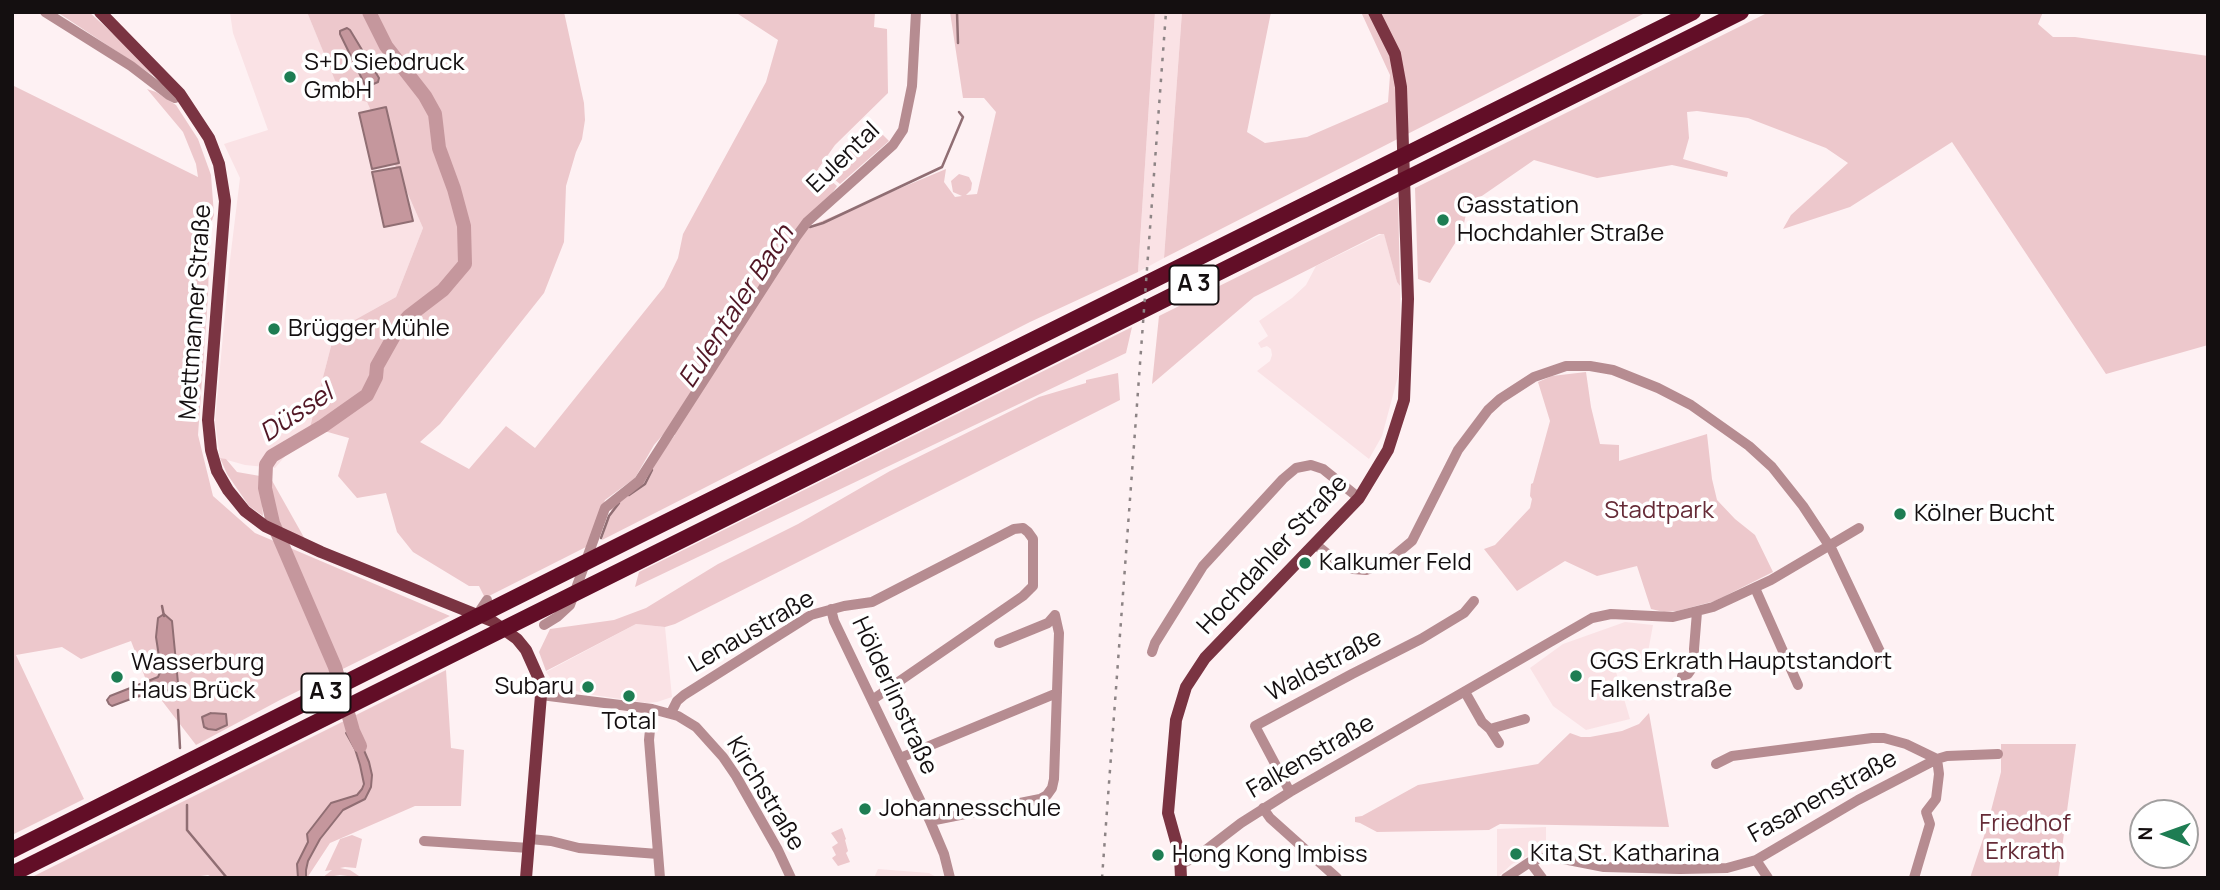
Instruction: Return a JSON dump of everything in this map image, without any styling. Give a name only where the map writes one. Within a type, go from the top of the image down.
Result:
[{"type":"highway","name":"A 3","points":[[13,850],[1693,12]]},
{"type":"highway","name":"A 3","points":[[18,871],[1741,12]]},
{"type":"main road","name":"Mettmanner Straße","points":[[100,12],[180,94],[209,138],[219,164],[225,201],[208,420],[211,450],[217,471],[228,490],[245,511],[265,526],[292,540],[492,621],[517,639],[526,650],[539,679],[541,695],[526,878]]},
{"type":"main road","name":"Hochdahler Straße","points":[[1181,871],[1168,813],[1176,720],[1186,687],[1205,658],[1359,498],[1388,450],[1404,400],[1408,299],[1402,108],[1398,65],[1374,12]]},
{"type":"street","points":[[45,12],[131,66],[169,95],[176,97],[180,94]]},
{"type":"street","name":"Eulental","points":[[544,625],[558,618],[570,605],[605,508],[631,488],[646,471],[796,237],[807,222],[893,145],[903,130],[912,86],[916,12]]},
{"type":"street","points":[[1315,544],[1341,565],[1353,569],[1366,570],[1388,561],[1412,541],[1458,450],[1488,410],[1508,393],[1534,377],[1566,366],[1590,366],[1622,373],[1675,396],[1749,446],[1772,467],[1828,545],[1883,658]]},
{"type":"street","points":[[1152,652],[1203,565],[1296,468],[1311,465],[1322,469],[1359,498]]},
{"type":"street","name":"Lenaustraße","points":[[671,713],[677,701],[684,695],[811,615],[872,602],[1014,529],[1023,528],[1028,532],[1033,539],[1033,586],[1023,596],[872,701]]},
{"type":"street","name":"Falkenstraße","points":[[1181,871],[1263,808],[1592,618],[1611,614],[1673,617],[1713,607],[1755,588],[1859,528]]},
{"type":"street","points":[[1755,588],[1798,685]]},
{"type":"street","points":[[477,615],[487,600]]},
{"type":"street","name":"Waldstraße","points":[[1290,792],[1255,726],[1421,639],[1464,613],[1474,601]]},
{"type":"street","name":"Hölderlinstraße","points":[[831,609],[834,621],[930,821],[944,854],[950,878]]},
{"type":"street","points":[[1682,676],[1688,674],[1695,664],[1697,612]]},
{"type":"street","points":[[930,821],[1040,799],[1047,795],[1054,779],[1059,633],[1055,615],[1048,623],[999,643]]},
{"type":"street","points":[[1465,692],[1482,722],[1499,743]]},
{"type":"street","points":[[900,758],[1057,693]]},
{"type":"street","name":"Kirchstraße","points":[[541,695],[671,713],[697,728],[723,757],[753,806],[791,878]]},
{"type":"street","points":[[652,709],[649,740],[660,878]]},
{"type":"street","points":[[1490,729],[1525,719]]},
{"type":"street","points":[[1716,764],[1732,755],[1872,738],[1906,744],[1937,759],[1939,774],[1936,799],[1926,812],[1930,824],[1914,878]]},
{"type":"street","name":"Fasanenstraße","points":[[1506,878],[1530,862],[1553,857],[1604,867],[1727,868],[1756,860],[1858,800],[1937,759],[1947,756],[1998,754]]},
{"type":"street","points":[[1263,808],[1270,818],[1337,878]]},
{"type":"street","points":[[424,841],[529,844],[551,841],[579,848],[658,854]]},
{"type":"street","points":[[1756,860],[1768,878]]},
{"type":"street","points":[[1530,862],[1542,878]]},
{"type":"shaded area","points":[[232,12],[307,12],[341,94],[367,102],[423,228],[396,297],[335,331],[310,427],[275,468],[245,465],[220,458],[215,421],[240,178],[224,144],[268,130],[233,33]]},
{"type":"shaded area","points":[[1155,12],[1182,12],[1164,258],[1138,272]]},
{"type":"shaded area","points":[[347,28],[379,78],[378,82],[365,85],[340,34],[340,31]]},
{"type":"shaded area","points":[[386,107],[399,163],[372,169],[359,113]]},
{"type":"shaded area","points":[[400,167],[413,221],[384,227],[372,172]]},
{"type":"shaded area","points":[[1384,233],[1400,286],[1398,376],[1382,436],[1369,459],[1257,371],[1270,361],[1272,355],[1271,349],[1267,346],[1261,348],[1258,343],[1268,336],[1259,321],[1306,285],[1316,266]]},
{"type":"shaded area","points":[[164,614],[172,621],[178,683],[173,689],[136,697],[112,706],[107,700],[110,696],[158,677],[161,670],[156,637],[158,618]]},
{"type":"shaded area","name":"GGS Erkrath Hauptstandort Falkenstraße","points":[[1625,622],[1653,625],[1646,663],[1616,672],[1630,719],[1586,730],[1553,706],[1530,668],[1563,644]]},
{"type":"shaded area","points":[[636,624],[665,627],[672,697],[647,703],[587,694],[563,687],[546,672]]},
{"type":"shaded area","points":[[211,713],[226,714],[227,725],[216,730],[204,727],[202,717]]},
{"type":"shaded area","points":[[354,727],[369,762],[371,787],[365,799],[343,810],[320,839],[308,861],[306,878],[298,878],[297,864],[308,842],[307,834],[331,803],[357,795],[364,784],[355,749],[346,733]]},
{"type":"shaded area","name":"Kita St. Katharina","points":[[1546,827],[1546,851],[1512,864],[1497,878],[1497,829]]},
{"type":"shaded area","points":[[878,869],[929,873],[938,878],[874,878]]},
{"type":"green space","points":[[57,12],[89,12],[166,84]]},
{"type":"green space","points":[[307,12],[564,12],[584,103],[585,120],[582,139],[566,186],[564,242],[544,293],[440,424],[420,442],[469,469],[506,426],[535,448],[664,287],[678,258],[683,234],[766,82],[778,40],[735,12],[875,12],[874,27],[887,29],[888,93],[835,145],[818,169],[837,186],[810,226],[946,169],[944,182],[955,197],[962,196],[953,192],[951,181],[959,174],[969,177],[972,183],[971,190],[966,195],[977,194],[996,112],[984,98],[963,98],[950,12],[1155,12],[1138,272],[1030,322],[602,540],[612,508],[648,478],[655,462],[675,435],[668,429],[654,445],[635,478],[605,500],[588,546],[485,598],[479,586],[469,586],[413,552],[397,532],[386,493],[357,498],[338,476],[349,438],[310,427],[335,331],[396,297],[423,228],[367,102],[341,95]]},
{"type":"green space","points":[[1182,12],[1271,12],[1247,132],[1265,143],[1307,137],[1388,102],[1390,75],[1361,12],[1647,12],[1164,258]]},
{"type":"green space","points":[[1769,12],[2043,12],[2038,24],[2053,37],[2075,37],[2208,56],[2208,345],[2106,374],[1952,142],[1850,207],[1783,229],[1791,215],[1848,163],[1826,148],[1748,118],[1697,111],[1687,112],[1689,138],[1683,159],[1728,172],[1727,177],[1672,165],[1597,178],[1534,160],[1463,209],[1467,210],[1462,232],[1430,283],[1418,279],[1415,188]]},
{"type":"green space","points":[[12,85],[198,177],[196,164],[183,132],[147,89],[176,105],[198,139],[211,175],[214,215],[210,226],[198,435],[213,496],[255,533],[450,616],[196,745],[146,680],[131,641],[81,659],[62,647],[16,655],[84,799],[12,835]]},
{"type":"green space","points":[[873,125],[889,141],[840,184],[823,170]]},
{"type":"green space","points":[[1398,197],[1400,286],[1384,234],[1379,234],[1254,297],[1152,384],[1159,316]]},
{"type":"green space","points":[[1132,327],[1126,353],[635,587],[639,572]]},
{"type":"green space","name":"Stadtpark","points":[[1586,372],[1600,444],[1619,445],[1619,461],[1707,434],[1717,500],[1755,535],[1773,572],[1715,601],[1664,612],[1651,609],[1637,566],[1597,576],[1565,561],[1517,591],[1484,549],[1495,545],[1530,508],[1531,484],[1550,421],[1538,382],[1552,376]]},
{"type":"green space","points":[[1118,373],[1120,400],[675,624],[665,627],[636,624],[546,671],[539,652],[550,629],[614,620],[646,608],[718,564],[798,524],[890,471],[1039,397],[1086,383],[1086,380]]},
{"type":"green space","points":[[220,458],[226,459],[237,472],[260,476],[263,516],[249,506],[227,474]]},
{"type":"green space","points":[[270,477],[306,541],[279,528]]},
{"type":"green space","points":[[446,670],[451,748],[464,750],[461,806],[415,806],[330,843],[307,878],[214,878],[208,875],[186,878],[30,878]]},
{"type":"green space","points":[[1649,713],[1669,827],[1500,824],[1489,830],[1377,832],[1355,822],[1355,817],[1362,816],[1418,785],[1538,764],[1570,733],[1590,737],[1622,731],[1639,724]]},
{"type":"green space","name":"Friedhof Erkrath","points":[[2001,744],[2076,744],[2058,878],[1970,878],[2001,772]]},
{"type":"green space","points":[[842,828],[850,862],[838,866],[832,858],[836,855],[832,847],[838,843],[831,833]]},
{"type":"green space","points":[[352,835],[362,839],[356,868],[340,868],[350,870],[362,878],[340,875],[322,878],[332,870],[325,871],[340,839]]},
{"type":"waterway","name":"Düssel","points":[[360,746],[353,731],[335,667],[273,523],[265,488],[266,465],[272,456],[323,426],[367,395],[376,377],[377,366],[399,327],[443,290],[465,264],[464,226],[439,148],[435,114],[425,96],[386,46],[369,12]]},
{"type":"waterway","name":"Eulentaler Bach","points":[[957,12],[958,43]]},
{"type":"waterway","name":"Eulentaler Bach","points":[[810,227],[942,167],[963,117],[959,112]]},
{"type":"waterway","name":"Eulentaler Bach","points":[[629,495],[645,484],[652,470]]},
{"type":"waterway","name":"Eulentaler Bach","points":[[601,538],[609,516],[619,503]]},
{"type":"waterway","points":[[162,606],[164,616]]},
{"type":"waterway","points":[[178,710],[180,748]]},
{"type":"waterway","points":[[187,805],[187,830],[227,878]]},
{"type":"railway","points":[[1102,878],[1166,12]]},
{"type":"place","name":"S+D Siebdruck GmbH","points":[[290,77]]},
{"type":"place","name":"Gasstation Hochdahler Straße","points":[[1443,220]]},
{"type":"place","name":"Brügger Mühle","points":[[274,329]]},
{"type":"place","name":"Kölner Bucht","points":[[1900,514]]},
{"type":"place","name":"Kalkumer Feld","points":[[1305,563]]},
{"type":"place","name":"GGS Erkrath Hauptstandort Falkenstraße","points":[[1576,676]]},
{"type":"place","name":"Wasserburg Haus Brück","points":[[117,677]]},
{"type":"place","name":"Subaru","points":[[588,687]]},
{"type":"place","name":"Total","points":[[629,696]]},
{"type":"place","name":"Johannesschule","points":[[865,809]]},
{"type":"place","name":"Kita St. Katharina","points":[[1516,854]]},
{"type":"place","name":"Hong Kong Imbiss","points":[[1158,855]]}]
